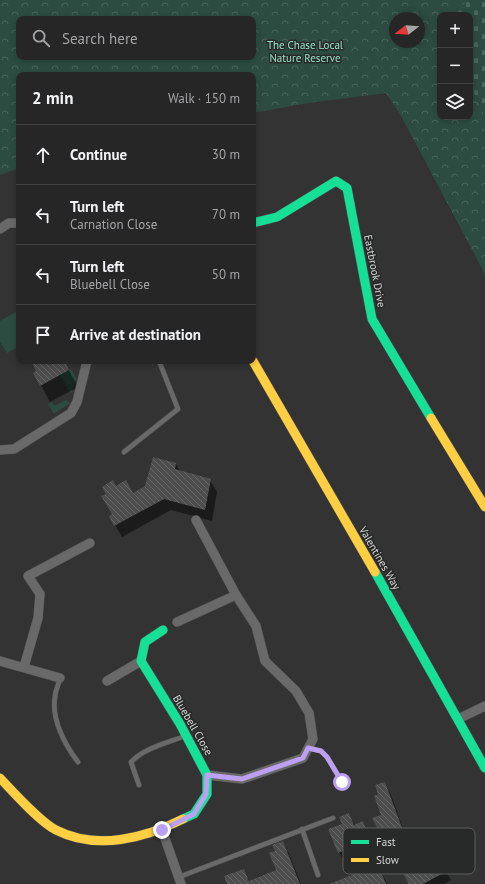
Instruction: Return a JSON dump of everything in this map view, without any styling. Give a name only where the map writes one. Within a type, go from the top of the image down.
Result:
[{"type":"street","name":"Eastbrook Drive","points":[[256,222],[277,217],[336,181],[347,188],[372,319],[485,507]]},
{"type":"street","points":[[0,229],[10,223],[16,222]]},
{"type":"street","points":[[0,450],[14,449],[71,413],[77,402],[86,364]]},
{"type":"street","name":"Valentines Way","points":[[255,364],[419,648],[485,768]]},
{"type":"street","points":[[0,778],[28,807],[56,830],[91,841],[122,840],[162,830],[194,814],[206,794],[207,775],[242,779],[303,758],[313,739],[309,713],[296,691],[265,661],[256,626],[236,595],[196,520]]},
{"type":"street","points":[[24,667],[38,618],[40,594],[28,576],[90,543]]},
{"type":"street","points":[[177,622],[236,595]]},
{"type":"street","points":[[106,681],[141,661],[145,642],[163,630]]},
{"type":"street","points":[[0,661],[60,678]]},
{"type":"street","name":"Bluebell Close","points":[[141,661],[186,736],[207,775]]},
{"type":"street","points":[[458,720],[485,706]]},
{"type":"street","points":[[162,830],[180,880]]},
{"type":"lane","points":[[124,452],[178,409],[160,364]]},
{"type":"lane","points":[[60,678],[54,697],[55,708],[63,739],[78,762]]},
{"type":"lane","points":[[139,785],[131,762],[136,757],[147,751],[186,736]]},
{"type":"lane","points":[[308,748],[321,751],[327,757],[342,782]]},
{"type":"lane","points":[[180,880],[302,829],[333,818]]},
{"type":"lane","points":[[302,829],[318,875]]},
{"type":"green space","name":"The Chase Local Nature Reserve","points":[[0,0],[469,0],[453,12],[437,12],[437,120],[473,120],[473,91],[485,116],[485,274],[400,114],[386,93],[308,103],[256,112],[256,72],[16,72],[16,169],[0,175]]},
{"type":"green space","points":[[469,0],[485,0],[485,116],[473,91],[473,12],[453,12]]},
{"type":"green space","points":[[16,312],[16,348],[7,353],[0,342],[0,321]]},
{"type":"green space","points":[[71,369],[76,378],[71,394],[60,375]]},
{"type":"green space","points":[[66,400],[70,403],[54,414],[48,404],[52,402],[54,406]]},
{"type":"building","points":[[32,364],[66,364],[69,370],[40,386],[33,373],[36,371]]},
{"type":"building","points":[[153,457],[176,463],[175,469],[211,479],[205,510],[164,499],[114,526],[109,516],[112,514],[101,496],[106,494],[102,487],[113,480],[116,486],[126,480],[133,493],[145,486]]},
{"type":"building","points":[[385,782],[402,828],[377,828],[372,818],[381,815],[374,796],[378,794],[375,785]]},
{"type":"building","points":[[349,813],[354,825],[363,821],[366,828],[343,828],[343,851],[338,853],[328,829],[342,824],[339,817]]},
{"type":"building","points":[[283,841],[300,884],[227,884],[224,876],[244,869],[249,881],[276,870],[269,853],[275,851],[272,845]]},
{"type":"building","points":[[354,874],[382,874],[386,884],[329,884]]},
{"type":"building","points":[[403,874],[441,874],[423,884],[409,884]]},
{"type":"traffic: fast","points":[[256,222],[277,217],[336,181],[347,188],[372,319],[431,418]]},
{"type":"traffic: fast","points":[[375,572],[485,768]]},
{"type":"traffic: fast","points":[[163,630],[145,642],[141,661],[180,724],[207,775],[207,794],[194,814],[183,819]]},
{"type":"traffic: slow","points":[[255,364],[375,572]]},
{"type":"traffic: slow","points":[[431,418],[485,507]]},
{"type":"traffic: slow","points":[[0,778],[49,826],[72,836],[88,840],[121,840],[153,832],[183,819]]},
{"type":"route","points":[[162,830],[194,814],[206,794],[207,775],[242,779],[303,758],[308,748],[321,751],[327,757],[342,782]]}]
